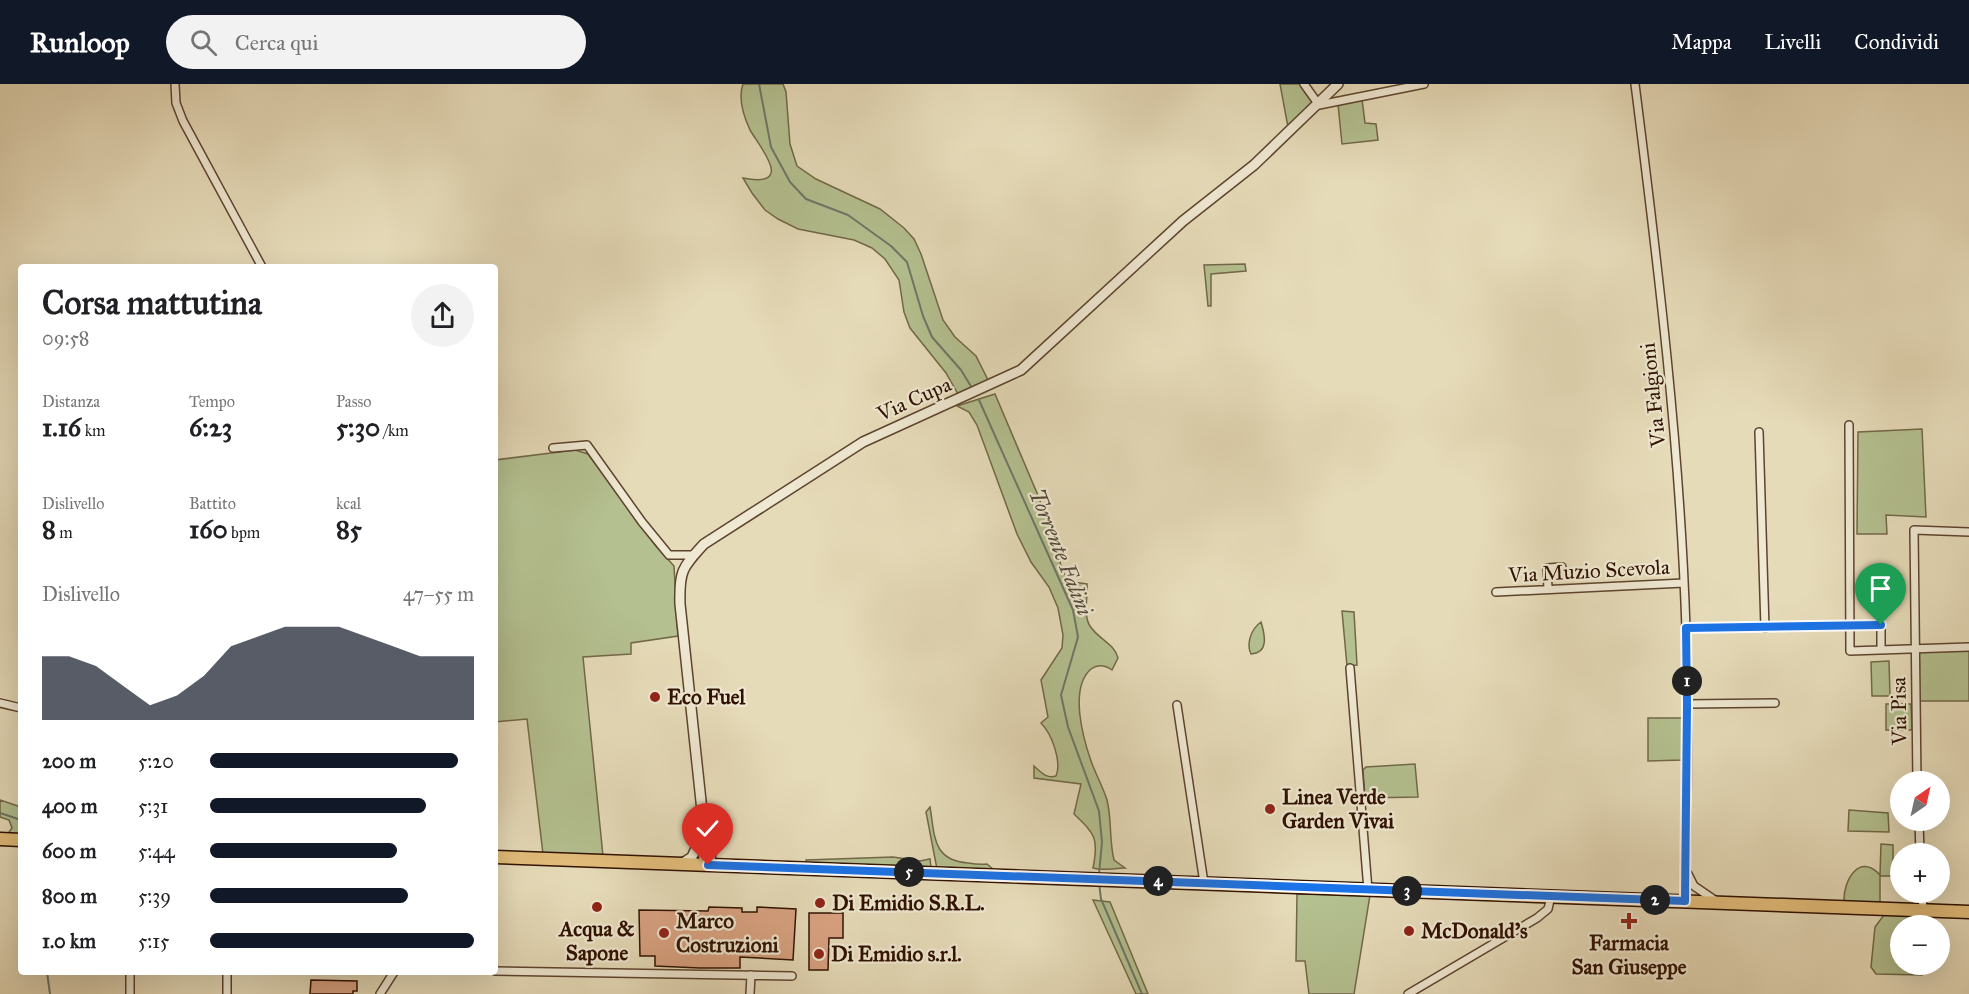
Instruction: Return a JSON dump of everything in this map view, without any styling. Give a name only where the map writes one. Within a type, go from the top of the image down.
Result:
[{"type":"main road","points":[[0,839],[18,840]]},
{"type":"main road","points":[[498,857],[1969,912]]},
{"type":"street","points":[[175,84],[176,103],[183,121],[260,264]]},
{"type":"street","points":[[1304,84],[1319,105],[1424,84]]},
{"type":"street","name":"Via Cupa","points":[[708,865],[704,859],[705,838],[680,604],[682,570],[694,555],[704,544],[863,442],[1021,370],[1183,221],[1254,165],[1319,105],[1338,84]]},
{"type":"street","name":"Via Falgioni","points":[[1635,84],[1655,246],[1677,467],[1686,628],[1687,866],[1685,901]]},
{"type":"street","points":[[1849,424],[1850,651],[1969,647]]},
{"type":"street","points":[[1759,432],[1765,628]]},
{"type":"street","points":[[553,448],[587,445],[642,522],[669,555],[694,555]]},
{"type":"street","name":"Via Pisa","points":[[1917,771],[1914,532],[1918,528],[1969,532]]},
{"type":"street","points":[[1548,589],[1547,568],[1562,567]]},
{"type":"street","name":"Via Muzio Scevola","points":[[1496,592],[1684,583]]},
{"type":"street","points":[[1686,628],[1881,625],[1881,650]]},
{"type":"street","points":[[1350,668],[1368,890]]},
{"type":"street","points":[[0,702],[18,707]]},
{"type":"street","points":[[1687,704],[1775,703]]},
{"type":"street","points":[[1177,705],[1204,883]]},
{"type":"street","points":[[705,838],[720,858],[739,866]]},
{"type":"street","name":"Via Cupa","points":[[681,864],[692,857],[705,838]]},
{"type":"street","name":"Via Falgioni","points":[[1687,866],[1690,882],[1720,903]]},
{"type":"street","points":[[1408,994],[1537,918],[1548,909],[1551,896]]},
{"type":"street","points":[[1923,903],[1923,910]]},
{"type":"street","points":[[498,970],[792,976]]},
{"type":"street","points":[[130,975],[130,994]]},
{"type":"street","points":[[227,975],[227,994]]},
{"type":"street","points":[[380,994],[392,975]]},
{"type":"street","points":[[750,994],[751,975]]},
{"type":"green space","points":[[743,84],[783,84],[786,92],[790,144],[797,166],[816,179],[880,209],[914,239],[943,320],[955,337],[976,356],[988,380],[958,394],[946,373],[910,328],[904,312],[899,280],[885,259],[872,248],[854,240],[798,229],[765,210],[743,178],[759,180],[768,178],[771,165],[746,119],[741,101]]},
{"type":"green space","points":[[1280,84],[1301,84],[1315,103],[1288,127]]},
{"type":"green space","points":[[1362,99],[1365,123],[1376,124],[1378,140],[1342,144],[1338,104]]},
{"type":"green space","points":[[1245,264],[1246,271],[1211,274],[1211,306],[1208,306],[1204,265]]},
{"type":"green space","points":[[995,394],[1056,543],[1062,571],[1072,582],[1087,584],[1088,622],[1093,630],[1113,648],[1118,658],[1112,670],[1102,666],[1091,669],[1084,677],[1079,700],[1085,740],[1107,800],[1114,860],[1125,868],[1093,868],[1096,850],[1094,837],[1074,814],[1081,784],[1034,778],[1034,766],[1049,777],[1056,776],[1058,770],[1055,748],[1041,723],[1048,717],[1041,680],[1062,648],[1063,635],[1058,608],[1049,587],[1031,562],[1017,534],[977,425],[969,412],[957,406]]},
{"type":"green space","points":[[1922,429],[1926,517],[1886,515],[1887,534],[1857,534],[1858,432]]},
{"type":"green space","points":[[575,450],[588,454],[655,545],[674,566],[678,636],[631,643],[631,654],[583,657],[603,856],[543,854],[527,719],[498,722],[498,460]]},
{"type":"green space","points":[[1342,611],[1354,612],[1357,665],[1347,666]]},
{"type":"green space","points":[[1261,622],[1263,647],[1257,653],[1251,654],[1250,637]]},
{"type":"green space","points":[[1969,650],[1969,701],[1917,701],[1915,652]]},
{"type":"green space","points":[[1889,661],[1890,696],[1872,696],[1871,662]]},
{"type":"green space","points":[[1886,704],[1911,704],[1912,730],[1886,730]]},
{"type":"green space","points":[[1648,718],[1682,718],[1683,760],[1648,761]]},
{"type":"green space","points":[[1415,764],[1418,797],[1365,798],[1363,770],[1366,767]]},
{"type":"green space","points":[[0,800],[18,806],[18,835],[7,835],[12,828],[9,820],[0,817]]},
{"type":"green space","points":[[930,807],[935,837],[941,852],[956,861],[987,864],[994,870],[937,869],[926,812]]},
{"type":"green space","points":[[1849,810],[1888,813],[1889,832],[1848,831]]},
{"type":"green space","points":[[1881,844],[1890,845],[1890,876],[1880,876],[1880,904],[1844,902],[1849,878],[1859,868],[1872,869],[1880,875]]},
{"type":"green space","points":[[893,857],[920,861],[930,859],[931,868],[806,863],[806,860]]},
{"type":"green space","points":[[1297,894],[1370,895],[1354,994],[1309,994],[1305,961],[1296,961]]},
{"type":"green space","points":[[1093,900],[1110,902],[1148,994],[1136,994]]},
{"type":"green space","points":[[1884,915],[1890,915],[1890,974],[1876,974],[1871,967],[1875,927]]},
{"type":"building","points":[[709,907],[742,908],[742,912],[757,912],[757,907],[796,909],[793,960],[740,957],[740,968],[700,968],[655,966],[655,956],[640,956],[639,910],[708,911]]},
{"type":"building","name":"Di Emidio s.r.l.","points":[[809,913],[843,913],[843,938],[829,938],[828,970],[809,970]]},
{"type":"building","points":[[311,980],[357,981],[357,991],[353,991],[353,994],[310,994]]},
{"type":"waterway","name":"Torrente Falini","points":[[759,84],[771,147],[790,182],[806,199],[848,215],[891,246],[907,262],[923,316],[932,337],[961,370],[972,388]]},
{"type":"waterway","name":"Torrente Falini","points":[[979,400],[1073,610],[1078,637],[1061,695],[1068,727],[1099,811],[1102,842],[1099,874]]},
{"type":"waterway","points":[[0,813],[18,819]]},
{"type":"waterway","name":"Torrente Falini","points":[[1099,883],[1101,899],[1142,994]]},
{"type":"waterway","points":[[47,975],[50,994]]},
{"type":"place","name":"Eco Fuel","points":[[655,697]]},
{"type":"place","name":"Linea Verde Garden Vivai","points":[[1270,809]]},
{"type":"place","name":"Di Emidio S.R.L.","points":[[820,903]]},
{"type":"place","name":"Acqua & Sapone","points":[[597,907]]},
{"type":"place","name":"Farmacia San Giuseppe","points":[[1629,921]]},
{"type":"place","name":"McDonald's","points":[[1409,931]]},
{"type":"place","name":"Marco Costruzioni","points":[[664,933]]},
{"type":"place","name":"Di Emidio s.r.l.","points":[[819,954]]},
{"type":"route","points":[[708,865],[1685,901],[1687,866],[1686,628],[1881,625]]}]
